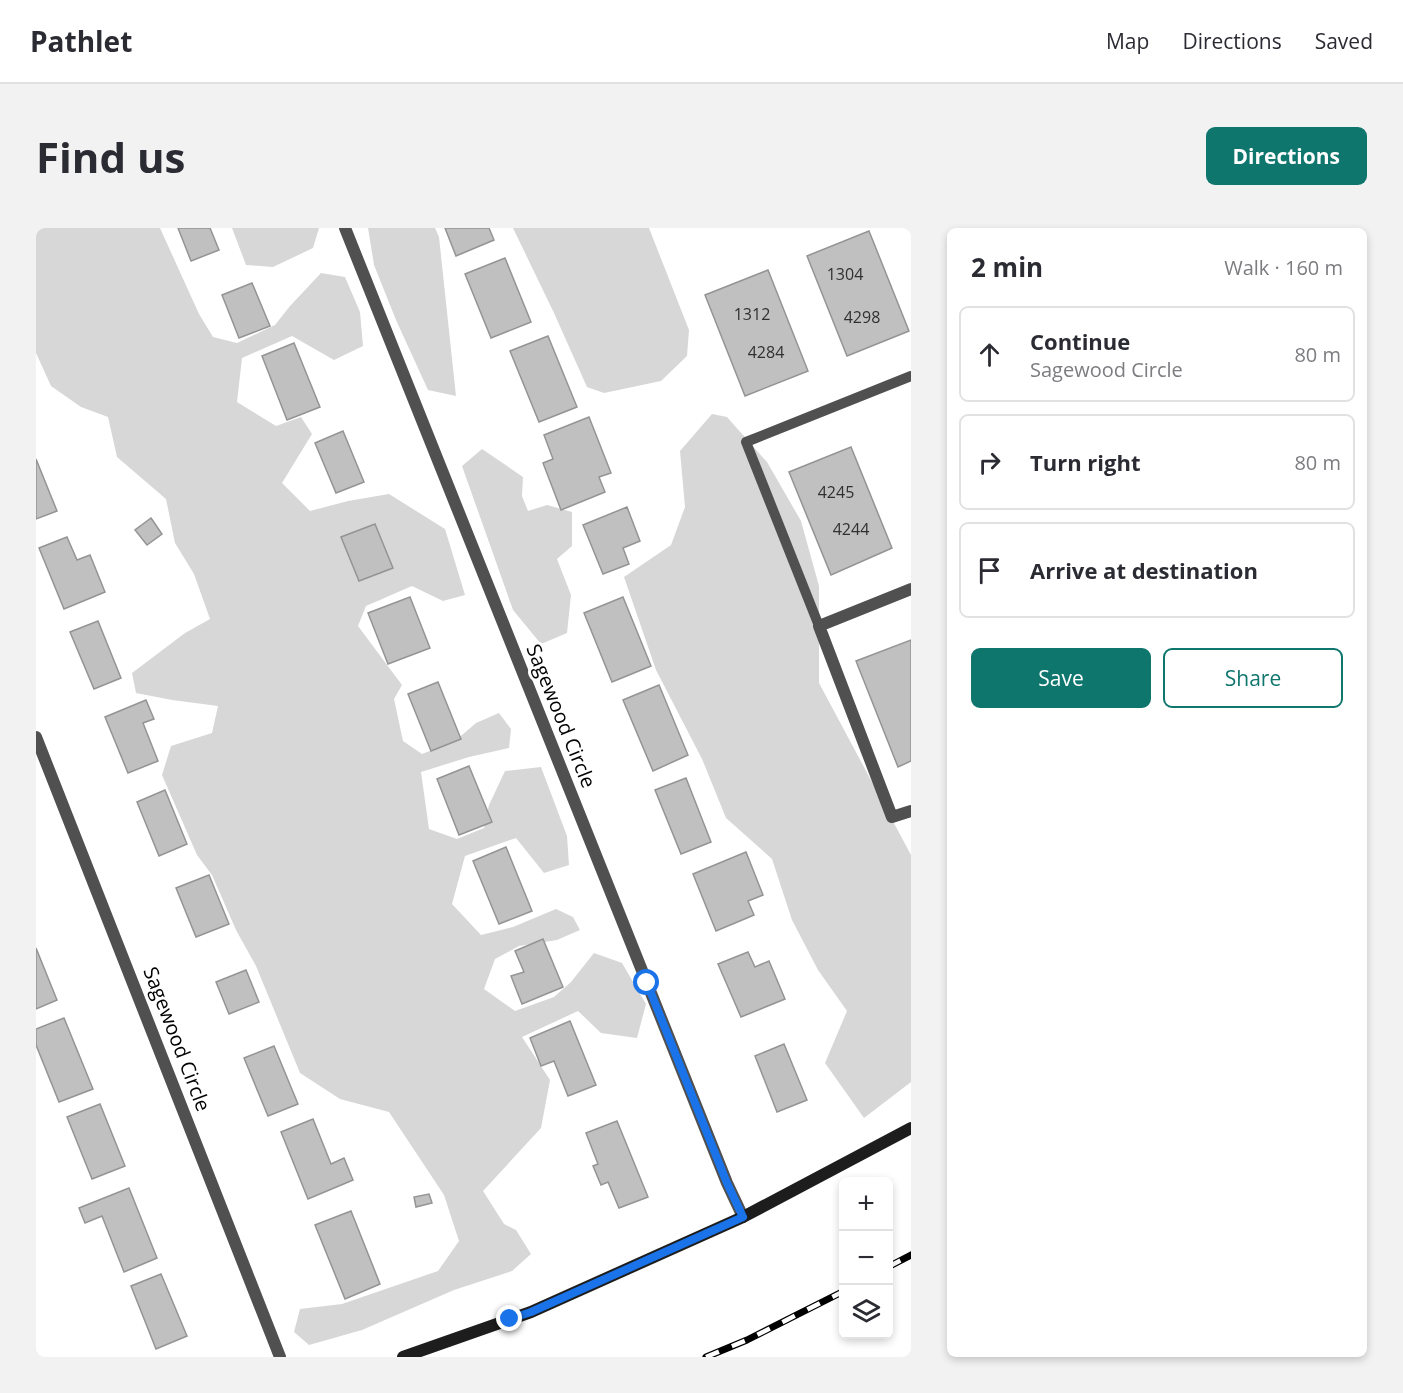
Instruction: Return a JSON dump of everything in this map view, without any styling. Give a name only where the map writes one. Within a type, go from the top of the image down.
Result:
[{"type":"main road","points":[[403,1357],[531,1312],[743,1217],[911,1128]]},
{"type":"street","name":"Sagewood Circle","points":[[345,228],[743,1217]]},
{"type":"street","points":[[911,590],[819,626],[892,818],[911,811]]},
{"type":"street","name":"Sagewood Circle","points":[[36,737],[280,1357]]},
{"type":"lane","points":[[819,626],[746,442],[911,376]]},
{"type":"shaded area","points":[[36,228],[160,228],[199,314],[213,337],[237,343],[275,325],[321,273],[345,277],[360,312],[363,346],[334,360],[292,336],[242,358],[237,402],[276,426],[301,417],[312,434],[282,483],[310,511],[389,494],[445,529],[465,595],[443,601],[412,586],[366,606],[358,626],[402,685],[394,699],[403,741],[422,754],[455,741],[476,723],[499,713],[511,729],[509,748],[469,757],[421,772],[429,829],[457,839],[484,828],[489,805],[505,771],[541,767],[567,836],[569,865],[544,873],[516,838],[465,856],[452,904],[481,935],[513,927],[556,909],[573,917],[580,930],[557,940],[519,946],[495,959],[484,989],[515,1011],[554,997],[571,982],[594,953],[622,963],[646,1004],[637,1038],[601,1033],[578,1011],[522,1037],[550,1080],[541,1128],[483,1191],[504,1224],[516,1230],[531,1254],[512,1271],[454,1290],[362,1330],[309,1345],[294,1332],[300,1309],[342,1304],[438,1271],[459,1241],[444,1195],[389,1112],[340,1099],[300,1073],[256,966],[236,930],[212,875],[197,855],[162,775],[171,746],[212,733],[218,706],[136,693],[132,673],[185,633],[210,619],[194,574],[175,543],[166,499],[117,457],[108,417],[81,407],[51,386],[36,353]]},
{"type":"shaded area","points":[[232,228],[319,228],[313,248],[273,267],[246,265]]},
{"type":"shaded area","points":[[368,228],[435,228],[439,237],[456,396],[428,390],[374,265]]},
{"type":"shaded area","points":[[513,228],[649,228],[689,330],[687,356],[661,381],[604,393],[587,387]]},
{"type":"shaded area","points":[[712,414],[727,417],[767,462],[801,521],[819,586],[819,683],[911,855],[911,1082],[864,1118],[825,1063],[847,1011],[818,970],[792,920],[772,859],[726,818],[702,759],[656,670],[624,577],[671,545],[685,507],[680,451]]},
{"type":"shaded area","points":[[482,449],[523,477],[522,496],[528,511],[547,505],[572,512],[572,546],[557,559],[571,595],[567,633],[541,644],[513,610],[462,466]]},
{"type":"building","points":[[178,228],[210,228],[219,250],[191,261]]},
{"type":"building","points":[[445,228],[489,228],[494,240],[456,256]]},
{"type":"building","points":[[869,231],[909,331],[847,356],[807,256]]},
{"type":"building","points":[[505,258],[531,322],[491,338],[465,274]]},
{"type":"building","points":[[768,270],[808,371],[745,396],[705,295]]},
{"type":"building","points":[[252,283],[270,326],[239,338],[222,295]]},
{"type":"building","points":[[548,336],[577,407],[539,422],[510,351]]},
{"type":"building","points":[[294,343],[320,407],[287,420],[262,356]]},
{"type":"building","points":[[589,417],[611,473],[599,477],[605,492],[561,510],[543,463],[553,459],[544,435]]},
{"type":"building","points":[[343,431],[364,482],[336,493],[315,443]]},
{"type":"building","points":[[851,447],[892,548],[831,575],[789,472]]},
{"type":"building","points":[[36,459],[57,511],[36,519]]},
{"type":"building","points":[[627,507],[640,541],[623,548],[629,564],[603,574],[583,525]]},
{"type":"building","points":[[151,518],[162,534],[147,545],[135,530]]},
{"type":"building","points":[[375,524],[393,568],[359,581],[341,537]]},
{"type":"building","points":[[67,537],[77,560],[90,555],[105,592],[64,609],[39,548]]},
{"type":"building","points":[[410,597],[430,648],[388,664],[368,613]]},
{"type":"building","points":[[623,597],[651,666],[612,682],[584,613]]},
{"type":"building","points":[[98,621],[121,678],[94,689],[70,632]]},
{"type":"building","points":[[911,640],[911,761],[898,767],[856,661]]},
{"type":"building","points":[[438,682],[461,739],[431,751],[408,694]]},
{"type":"building","points":[[659,685],[688,755],[653,771],[623,700]]},
{"type":"building","points":[[146,700],[154,719],[143,723],[158,761],[128,773],[105,717]]},
{"type":"building","points":[[469,766],[492,822],[459,835],[437,779]]},
{"type":"building","points":[[686,778],[711,842],[681,854],[655,790]]},
{"type":"building","points":[[165,790],[187,844],[159,856],[137,802]]},
{"type":"building","points":[[506,847],[532,911],[499,924],[473,861]]},
{"type":"building","points":[[746,852],[763,895],[748,901],[754,915],[716,931],[693,874]]},
{"type":"building","points":[[209,875],[229,924],[196,937],[176,888]]},
{"type":"building","points":[[543,939],[563,987],[522,1004],[511,976],[524,972],[515,951]]},
{"type":"building","points":[[36,948],[57,1000],[36,1009]]},
{"type":"building","points":[[748,952],[755,967],[769,961],[785,999],[741,1017],[718,964]]},
{"type":"building","points":[[246,970],[259,1002],[229,1014],[216,982]]},
{"type":"building","points":[[64,1018],[93,1089],[59,1102],[36,1045],[36,1029]]},
{"type":"building","points":[[570,1021],[596,1085],[568,1096],[554,1061],[541,1066],[530,1038]]},
{"type":"building","points":[[784,1044],[807,1100],[777,1112],[755,1056]]},
{"type":"building","points":[[274,1046],[298,1104],[268,1116],[244,1058]]},
{"type":"building","points":[[100,1104],[125,1166],[92,1179],[67,1117]]},
{"type":"building","points":[[313,1119],[331,1164],[344,1158],[353,1180],[308,1199],[281,1132]]},
{"type":"building","points":[[617,1121],[648,1197],[619,1208],[608,1182],[601,1185],[593,1166],[598,1164],[586,1133]]},
{"type":"building","points":[[129,1188],[157,1258],[124,1272],[102,1216],[85,1223],[79,1208]]},
{"type":"building","points":[[429,1194],[432,1203],[416,1207],[414,1197]]},
{"type":"building","points":[[351,1211],[380,1284],[345,1299],[315,1225]]},
{"type":"building","points":[[161,1274],[187,1336],[156,1349],[131,1286]]},
{"type":"railway","points":[[893,1264],[911,1255]]},
{"type":"railway","points":[[706,1357],[747,1340],[839,1294]]},
{"type":"route","points":[[510,1319],[531,1312],[743,1217],[727,1183],[647,983]]}]
